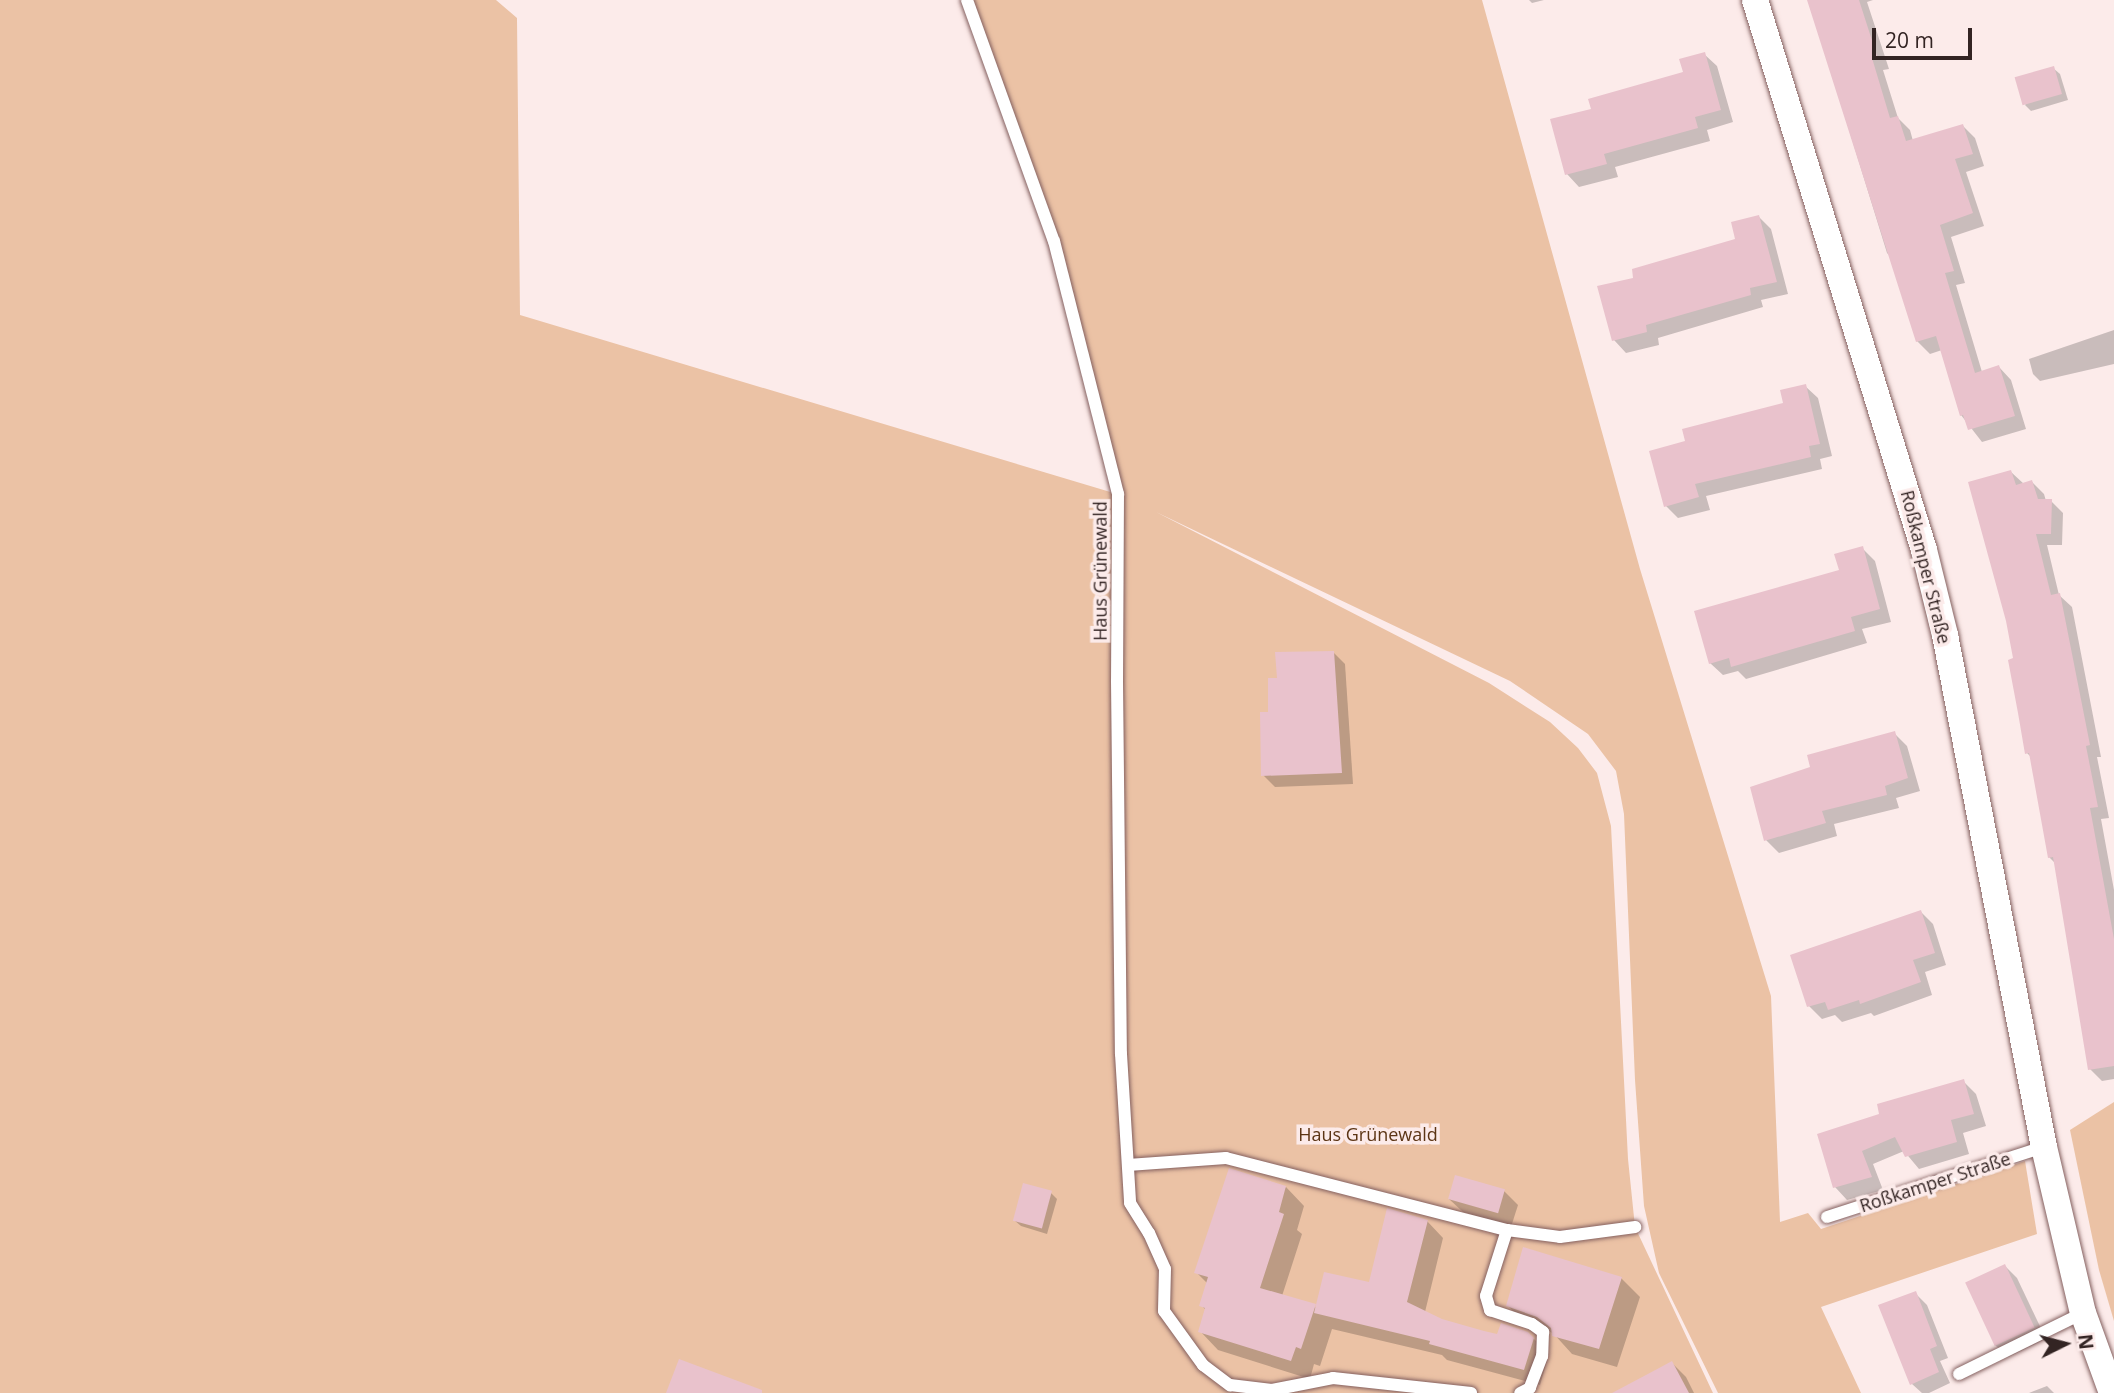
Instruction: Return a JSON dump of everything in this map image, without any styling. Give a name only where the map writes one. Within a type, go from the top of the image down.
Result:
[{"type":"street","name":"Roßkamper Straße","points":[[1755,0],[1924,550],[1945,635],[2044,1147],[2083,1314],[2112,1393]]},
{"type":"lane","name":"Haus Grünewald","points":[[967,0],[1054,241],[1118,494],[1116,681],[1121,1054],[1130,1203],[1149,1233],[1166,1269],[1164,1311],[1203,1365],[1230,1385],[1272,1390],[1333,1378],[1471,1393]]},
{"type":"lane","name":"Roßkamper Straße","points":[[1827,1217],[2044,1147]]},
{"type":"lane","points":[[1128,1165],[1226,1158],[1507,1230],[1560,1237],[1636,1227]]},
{"type":"lane","points":[[1507,1230],[1486,1296],[1490,1310],[1532,1324],[1543,1332],[1542,1356],[1531,1388],[1520,1393]]},
{"type":"lane","points":[[1959,1374],[2083,1314]]},
{"type":"green space","points":[[0,0],[496,0],[517,18],[520,315],[1117,494],[1054,241],[967,0],[1482,0],[1640,569],[1771,996],[1780,1222],[1808,1213],[1821,1229],[2025,1161],[2037,1234],[1821,1307],[1861,1393],[1718,1393],[1659,1273],[1644,1206],[1635,1080],[1624,814],[1616,771],[1588,734],[1510,681],[1156,512],[1489,683],[1550,722],[1578,748],[1597,773],[1611,826],[1628,1159],[1635,1227],[1713,1393],[0,1393]],"holes":[[[1116,707],[1120,1015],[1112,832]]]},
{"type":"green space","points":[[2114,1102],[2114,1321],[2099,1270],[2070,1130]]},
{"type":"building","points":[[1807,0],[1859,0],[1877,56],[1872,58],[1890,118],[1898,116],[1906,141],[1963,124],[1973,154],[1955,159],[1973,213],[1940,225],[1954,271],[1945,273],[1975,373],[1999,365],[2015,416],[1968,430],[1963,415],[1960,416],[1936,336],[1916,342]]},
{"type":"building","points":[[1705,52],[1721,110],[1695,117],[1698,128],[1604,154],[1607,164],[1565,175],[1550,119],[1591,109],[1588,99],[1683,72],[1679,59]]},
{"type":"building","points":[[2054,66],[2062,94],[2023,105],[2015,77]]},
{"type":"building","points":[[1759,215],[1777,282],[1750,288],[1751,295],[1646,325],[1647,332],[1612,341],[1597,286],[1633,278],[1632,269],[1735,239],[1731,222]]},
{"type":"building","points":[[1806,384],[1820,444],[1809,446],[1811,457],[1695,484],[1699,497],[1664,507],[1649,451],[1685,441],[1682,429],[1783,403],[1780,390]]},
{"type":"building","points":[[2011,470],[2016,485],[2032,480],[2038,499],[2052,499],[2051,534],[2036,534],[2051,595],[2060,593],[2090,745],[2086,746],[2098,807],[2090,808],[2114,939],[2114,1066],[2088,1070],[2053,857],[2048,858],[2029,753],[2025,754],[2008,660],[2013,658],[2006,621],[1968,482]]},
{"type":"building","points":[[1863,546],[1880,609],[1851,617],[1855,631],[1731,667],[1729,658],[1709,664],[1694,611],[1839,570],[1834,554]]},
{"type":"building","points":[[1334,651],[1342,773],[1261,776],[1260,712],[1268,712],[1268,678],[1277,678],[1275,652]]},
{"type":"building","points":[[1895,731],[1908,778],[1885,786],[1887,795],[1822,811],[1826,823],[1764,841],[1750,787],[1810,767],[1807,755]]},
{"type":"building","points":[[1921,910],[1935,953],[1913,960],[1921,982],[1860,1004],[1859,1000],[1828,1010],[1825,1002],[1807,1007],[1790,955]]},
{"type":"building","points":[[1964,1079],[1974,1114],[1951,1120],[1957,1142],[1905,1157],[1895,1137],[1862,1151],[1872,1177],[1833,1188],[1817,1134],[1879,1114],[1877,1104]]},
{"type":"building","points":[[1229,1168],[1286,1186],[1279,1212],[1284,1214],[1260,1288],[1316,1304],[1301,1349],[1296,1347],[1291,1361],[1198,1332],[1205,1308],[1199,1306],[1208,1277],[1194,1273]]},
{"type":"building","points":[[1455,1175],[1505,1189],[1498,1213],[1448,1199]]},
{"type":"building","points":[[1023,1183],[1052,1191],[1042,1228],[1013,1221]]},
{"type":"building","points":[[1387,1208],[1428,1220],[1407,1302],[1442,1319],[1484,1331],[1497,1334],[1501,1323],[1528,1332],[1534,1338],[1524,1370],[1429,1344],[1430,1341],[1314,1313],[1324,1272],[1369,1282]]},
{"type":"building","points":[[1523,1247],[1622,1277],[1599,1349],[1552,1336],[1551,1328],[1537,1317],[1506,1306]]},
{"type":"building","points":[[2005,1264],[2035,1327],[1995,1346],[1965,1283]]},
{"type":"building","points":[[1916,1291],[1937,1346],[1930,1349],[1939,1372],[1910,1385],[1878,1305]]},
{"type":"building","points":[[679,1359],[762,1390],[762,1393],[666,1393]]},
{"type":"building","points":[[1672,1361],[1689,1393],[1612,1393],[1661,1367]]}]
